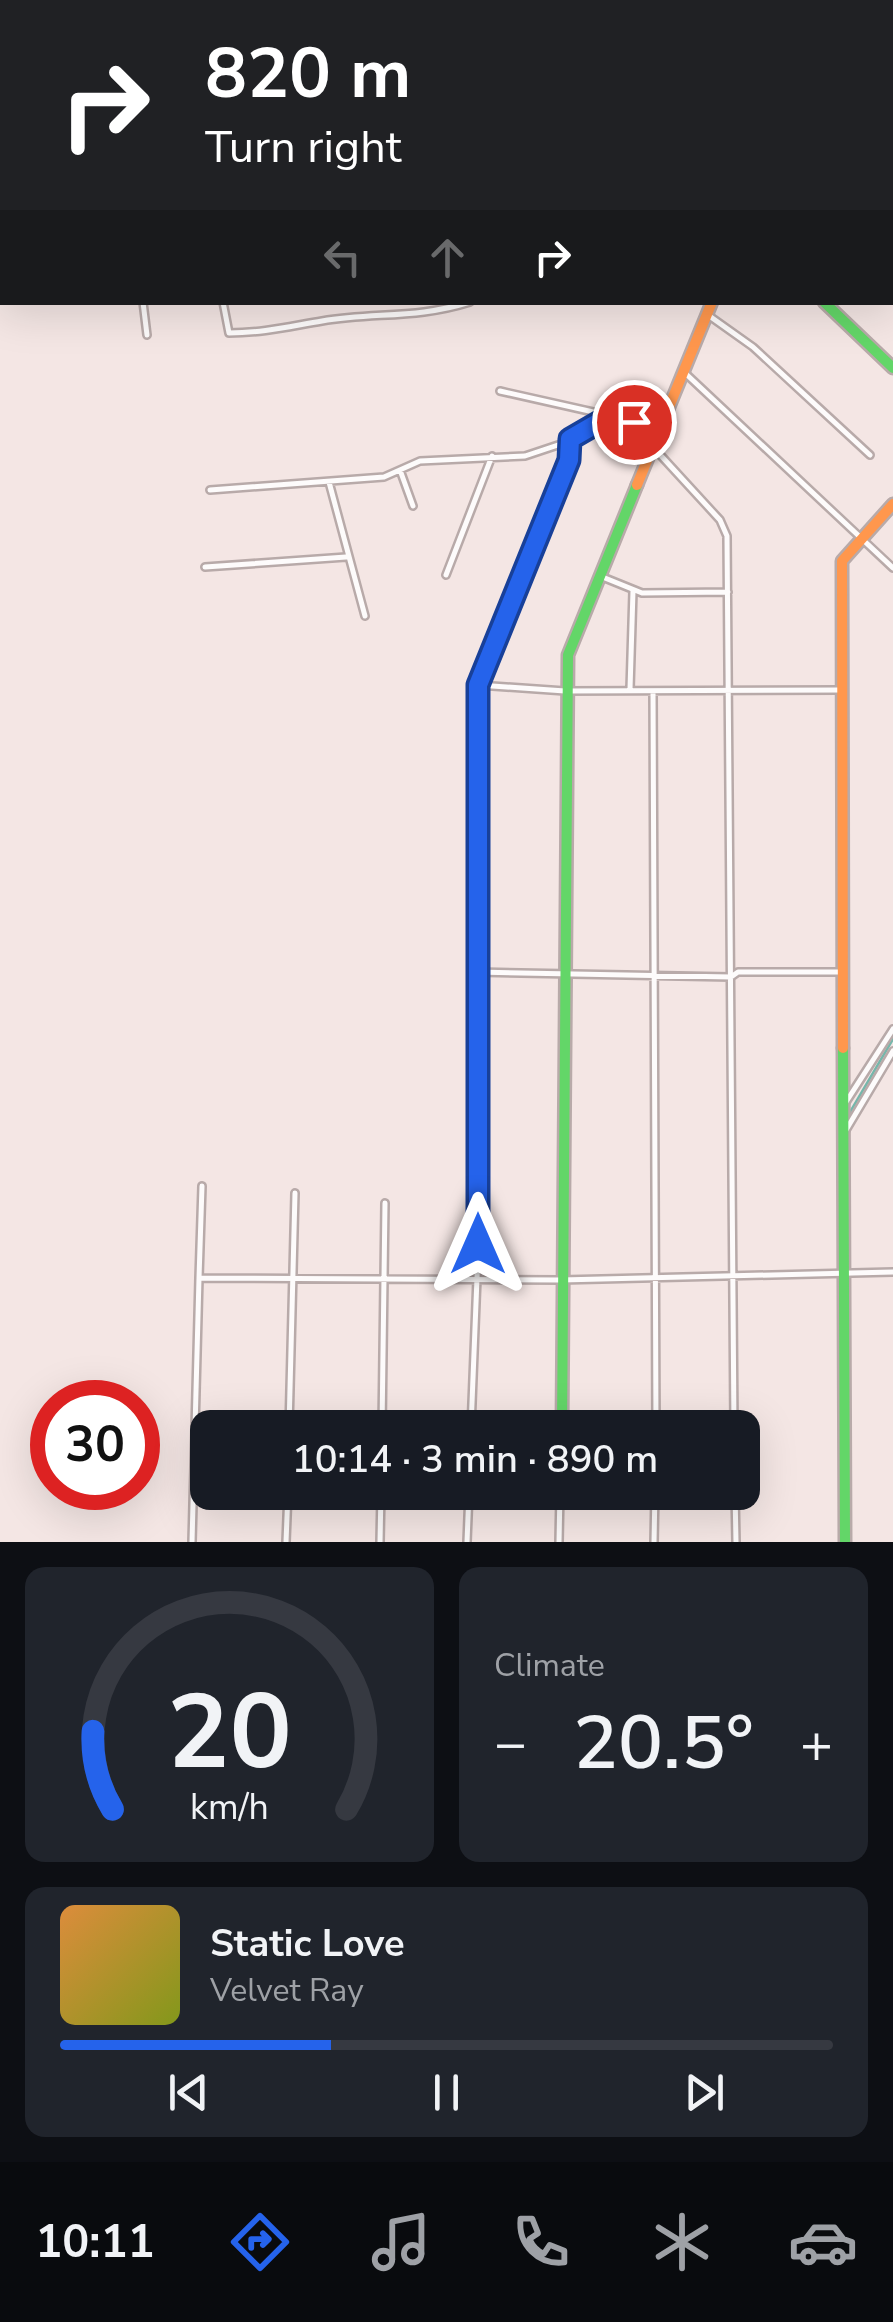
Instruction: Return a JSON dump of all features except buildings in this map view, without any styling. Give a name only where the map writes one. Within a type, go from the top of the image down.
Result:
[{"type":"street","points":[[143,305],[148,335]]},
{"type":"street","points":[[224,305],[230,333],[274,332],[357,318],[412,317],[458,305]]},
{"type":"street","points":[[562,1410],[568,650],[711,305]]},
{"type":"street","points":[[827,305],[893,368]]},
{"type":"street","points":[[708,315],[753,347],[870,454]]},
{"type":"street","points":[[684,373],[893,568]]},
{"type":"street","points":[[500,391],[660,427]]},
{"type":"street","points":[[210,490],[384,477],[420,461],[525,456],[570,439],[608,417]]},
{"type":"street","points":[[472,1410],[477,1279],[478,685],[569,460],[570,439]]},
{"type":"street","points":[[652,445],[726,529],[734,1410]]},
{"type":"street","points":[[446,575],[492,456]]},
{"type":"street","points":[[400,470],[413,506]]},
{"type":"street","points":[[330,482],[346,557],[366,616]]},
{"type":"street","points":[[845,1542],[842,561],[893,504]]},
{"type":"street","points":[[206,567],[346,557]]},
{"type":"street","points":[[597,575],[634,590],[728,592]]},
{"type":"street","points":[[630,690],[634,590]]},
{"type":"street","points":[[478,685],[565,690],[842,690]]},
{"type":"street","points":[[653,690],[653,1230],[659,1274],[656,1410]]},
{"type":"street","points":[[476,972],[731,977],[738,972],[842,972]]},
{"type":"street","points":[[842,1108],[893,1030]]},
{"type":"street","points":[[842,1139],[893,1051]]},
{"type":"street","points":[[192,1542],[202,1186]]},
{"type":"street","points":[[289,1410],[295,1193]]},
{"type":"street","points":[[382,1410],[385,1204]]},
{"type":"street","points":[[198,1278],[383,1280],[893,1272]]},
{"type":"street","points":[[286,1542],[287,1510]]},
{"type":"street","points":[[380,1542],[381,1510]]},
{"type":"street","points":[[467,1542],[468,1510]]},
{"type":"street","points":[[560,1510],[560,1542]]},
{"type":"street","points":[[654,1542],[655,1510]]},
{"type":"street","points":[[735,1510],[736,1542]]},
{"type":"waterway","points":[[846,1119],[893,1039]]},
{"type":"traffic: fast","points":[[827,305],[893,368]]},
{"type":"traffic: fast","points":[[562,1410],[568,655],[637,485]]},
{"type":"traffic: fast","points":[[843,1048],[845,1542]]},
{"type":"traffic: slow","points":[[637,485],[711,305]]},
{"type":"traffic: slow","points":[[843,1048],[842,561],[893,504]]},
{"type":"route","points":[[478,1244],[478,685],[569,460],[570,439],[608,417],[634,422]]}]
